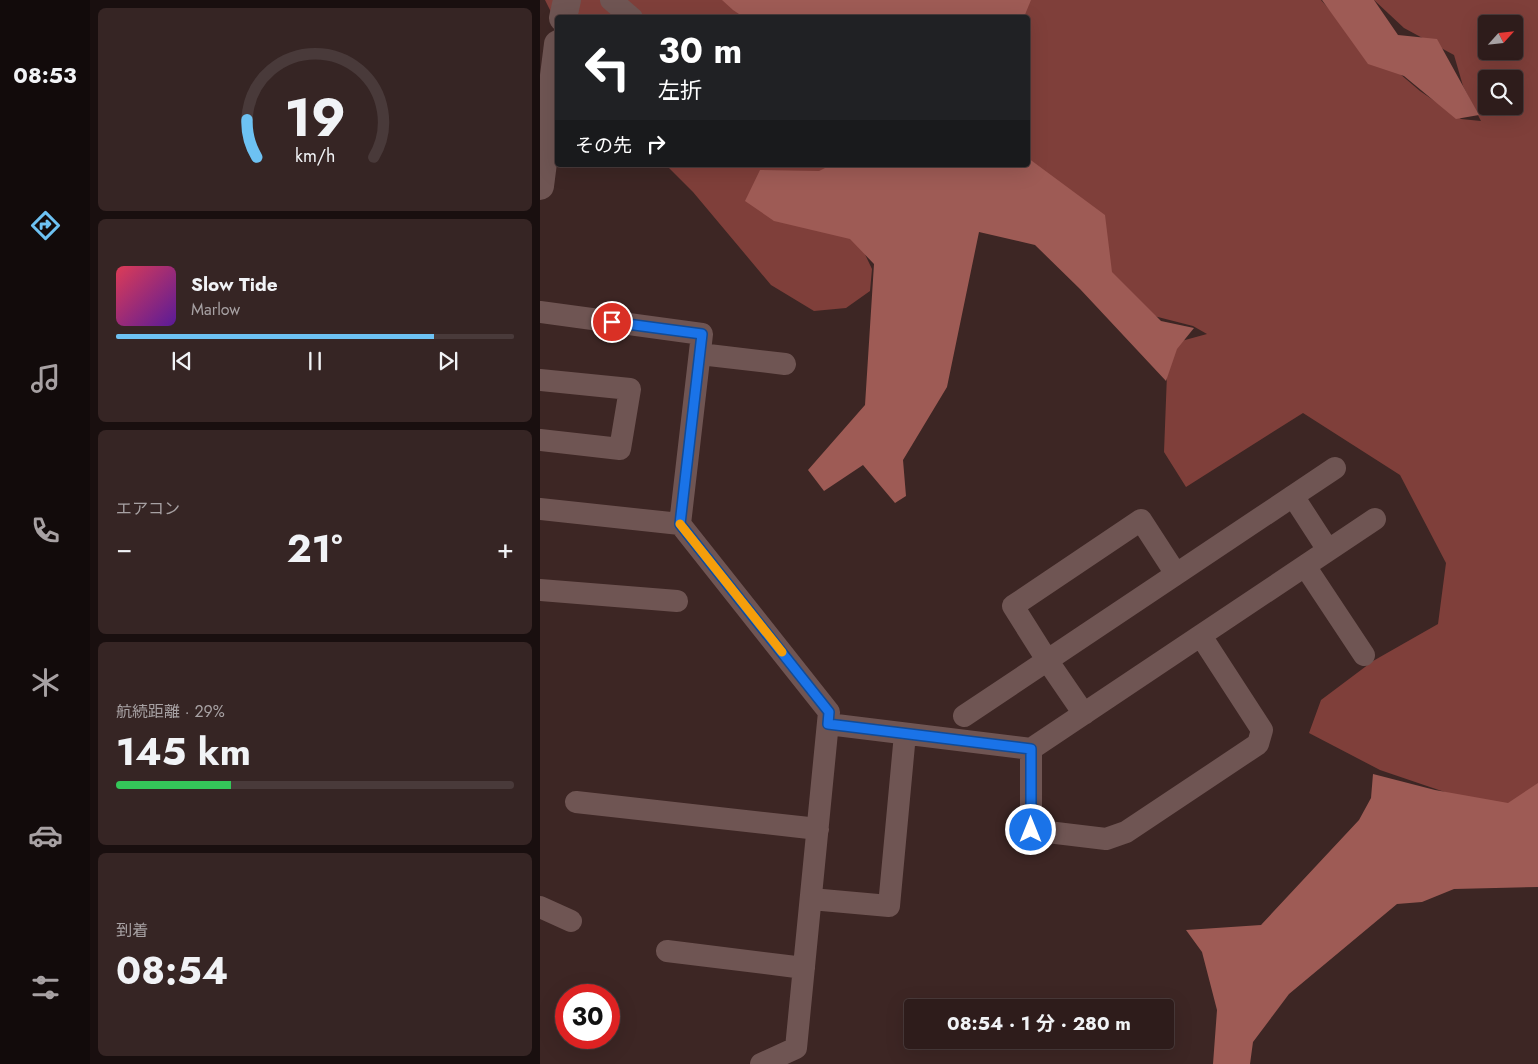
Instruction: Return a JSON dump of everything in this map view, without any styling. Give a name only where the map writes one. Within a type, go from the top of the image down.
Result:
[{"type":"street","points":[[564,15],[567,0]]},
{"type":"street","points":[[611,0],[628,15]]},
{"type":"street","points":[[541,175],[555,67]]},
{"type":"street","points":[[540,312],[702,334],[680,524],[829,712],[796,1048],[761,1064]]},
{"type":"street","points":[[700,354],[785,364]]},
{"type":"street","points":[[540,380],[630,390],[620,449],[540,440]]},
{"type":"street","points":[[964,716],[1335,468]]},
{"type":"street","points":[[1293,496],[1328,550]]},
{"type":"street","points":[[540,509],[680,524]]},
{"type":"street","points":[[828,724],[1031,749],[1375,519]]},
{"type":"street","points":[[1084,714],[1013,606],[1141,520],[1176,574]]},
{"type":"street","points":[[1305,566],[1364,655]]},
{"type":"street","points":[[540,590],[677,602]]},
{"type":"street","points":[[1031,749],[1031,830],[1106,839],[1126,832],[1258,744],[1262,730],[1200,636]]},
{"type":"street","points":[[811,899],[888,906],[905,734]]},
{"type":"street","points":[[576,802],[818,829]]},
{"type":"street","points":[[540,907],[571,921]]},
{"type":"street","points":[[667,951],[804,968]]},
{"type":"shaded area","points":[[545,0],[891,0],[876,15],[555,15],[555,20]]},
{"type":"shaded area","points":[[722,0],[1031,0],[1025,15],[740,15]]},
{"type":"shaded area","points":[[1022,0],[1321,0],[1346,28],[1420,91],[1461,119],[1481,121],[1463,86],[1454,55],[1404,28],[1374,0],[1538,0],[1538,787],[1513,804],[1477,803],[1380,770],[1309,733],[1321,700],[1373,661],[1438,624],[1446,563],[1400,475],[1303,413],[1186,487],[1164,452],[1167,374],[1174,343],[1207,334],[1193,326],[1154,316],[1120,287],[1030,167],[1030,15],[1014,15]]},
{"type":"shaded area","points":[[1322,0],[1374,0],[1398,35],[1437,39],[1479,115],[1456,119],[1404,76],[1368,64]]},
{"type":"shaded area","points":[[1030,159],[1105,215],[1112,272],[1161,321],[1194,328],[1177,349],[1166,381],[1080,289],[1035,245],[979,232],[947,387],[903,460],[906,496],[895,503],[863,465],[824,491],[808,470],[865,405],[874,264],[850,239],[774,221],[745,201],[760,170],[819,171],[827,167],[1030,167]]},
{"type":"shaded area","points":[[668,167],[831,167],[872,269],[870,291],[846,308],[814,311],[771,285],[693,192]]},
{"type":"shaded area","points":[[1373,774],[1435,790],[1508,803],[1538,783],[1538,887],[1454,889],[1422,902],[1397,904],[1289,994],[1253,1042],[1250,1064],[1213,1064],[1217,1010],[1202,952],[1186,930],[1261,925],[1359,820],[1371,798]]},
{"type":"slow traffic","points":[[680,524],[782,652]]},
{"type":"route","points":[[612,322],[702,334],[680,524],[829,712],[828,724],[1031,749],[1031,830]]}]
